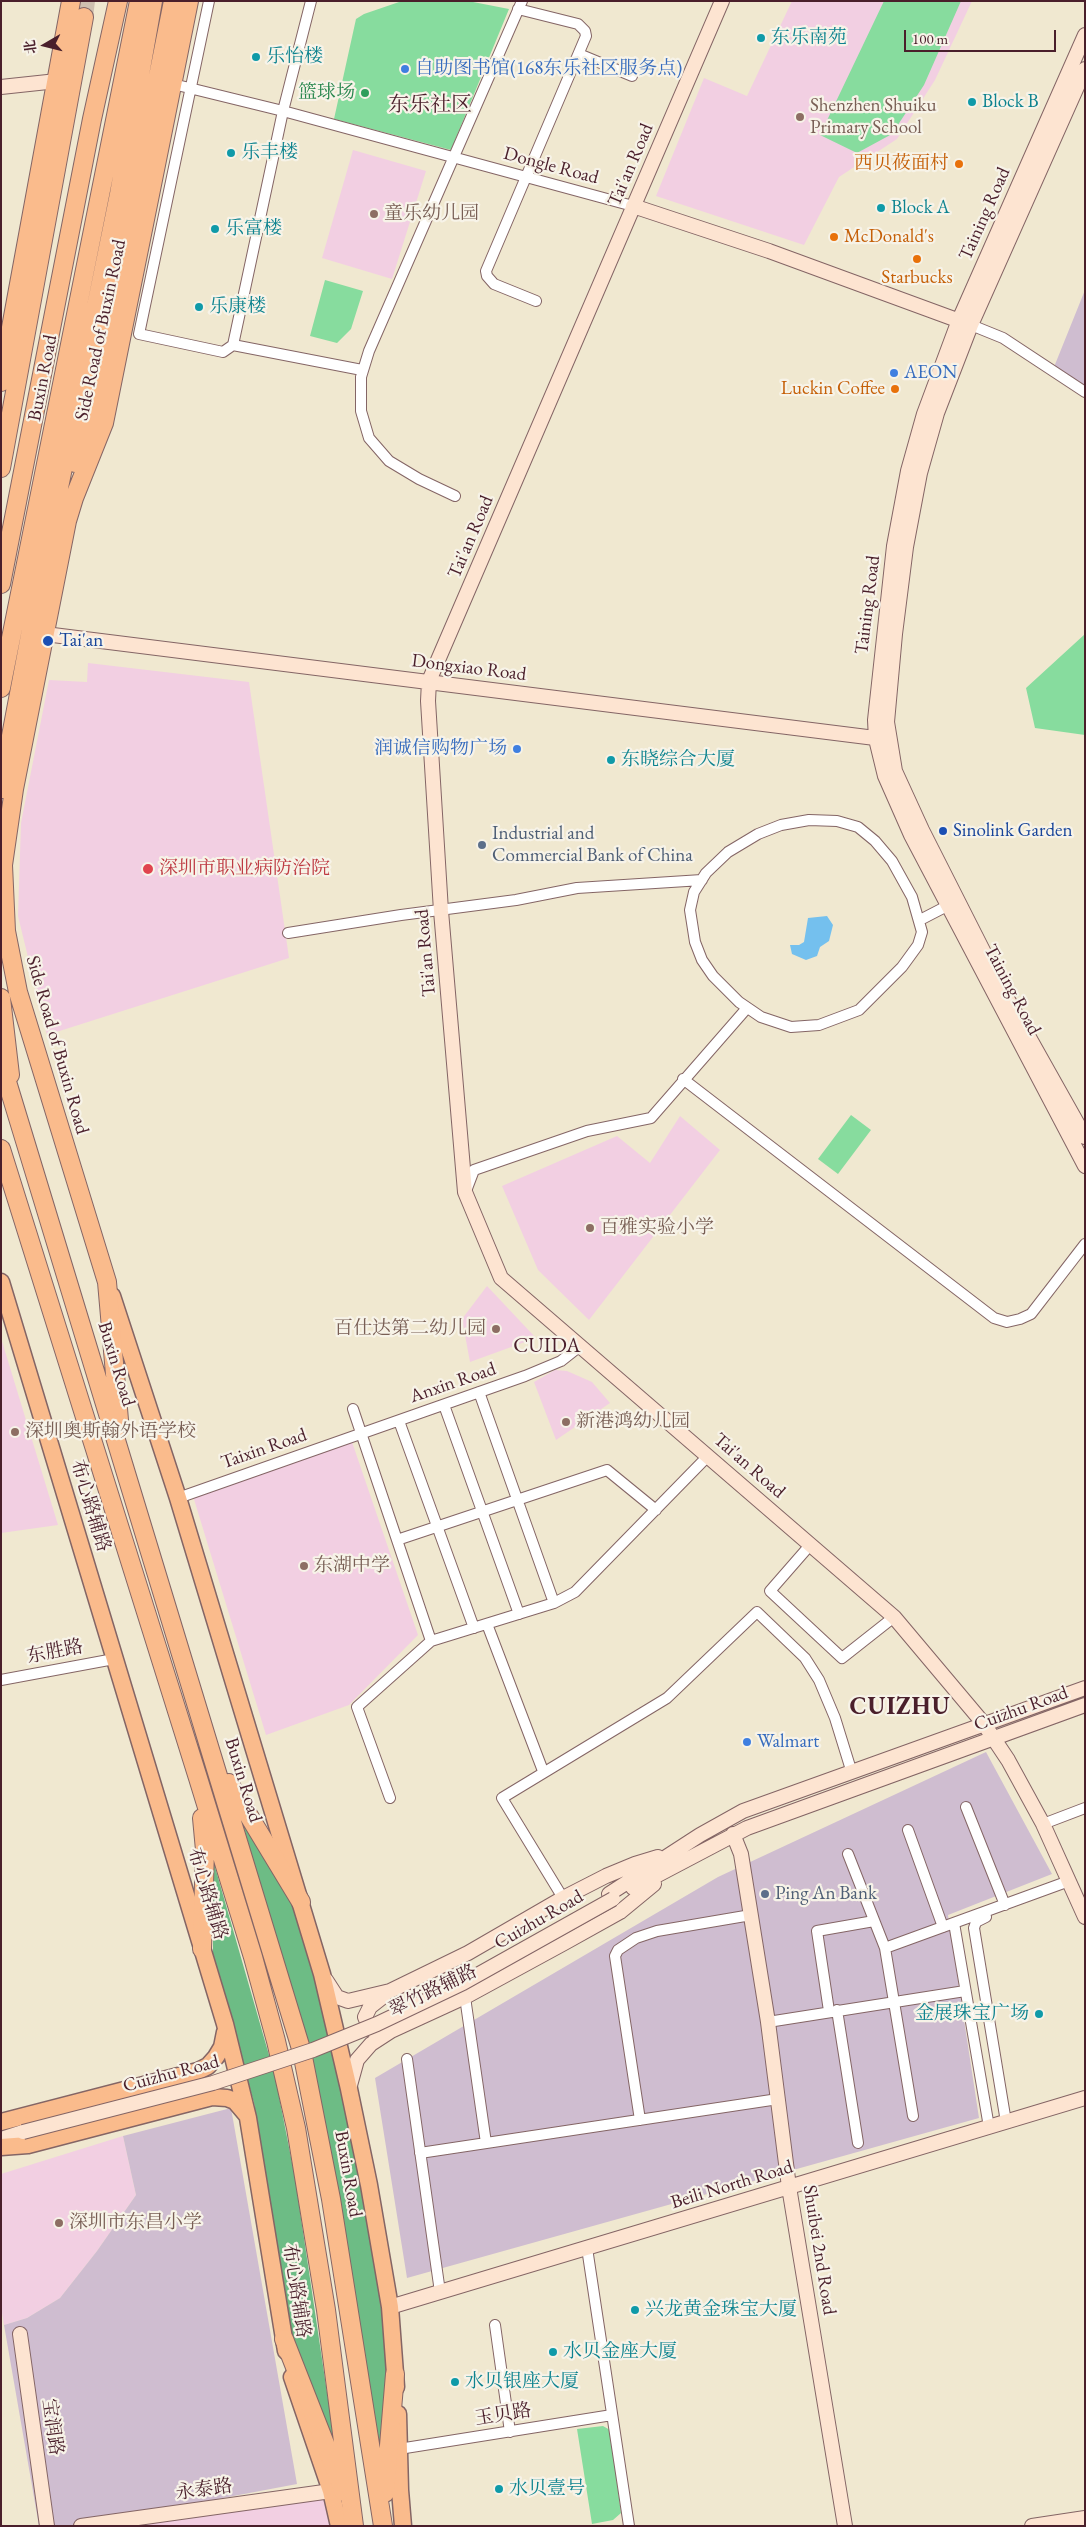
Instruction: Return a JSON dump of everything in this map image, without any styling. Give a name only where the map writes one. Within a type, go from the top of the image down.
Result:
[{"type":"highway","points":[[1,382],[71,1]]},
{"type":"highway","points":[[100,69],[106,1]]},
{"type":"highway","points":[[100,69],[118,1]]},
{"type":"highway","name":"Buxin Road","points":[[1,688],[138,1]]},
{"type":"highway","points":[[1,789],[51,527],[119,194],[154,1]]},
{"type":"highway","points":[[51,527],[87,434],[173,1]]},
{"type":"highway","name":"Side Road of Buxin Road","points":[[122,1455],[107,1282],[22,1011],[9,953],[4,909],[3,865],[8,822],[74,498],[104,423],[189,1]]},
{"type":"highway","points":[[1,468],[84,17]]},
{"type":"highway","name":"Buxin Road","points":[[1,584],[92,119],[100,69]]},
{"type":"highway","points":[[1,998],[13,1098]]},
{"type":"highway","name":"Buxin Road","points":[[1,1062],[295,2027],[316,2114],[382,2526]]},
{"type":"highway","points":[[1,1149],[198,1778],[253,1957],[276,2041],[296,2128],[326,2310],[354,2526]]},
{"type":"highway","points":[[214,1760],[301,1902]]},
{"type":"highway","points":[[198,1778],[205,1850],[202,1949]]},
{"type":"highway","points":[[284,2339],[345,2495],[354,2526]]},
{"type":"highway","points":[[388,2526],[385,2488],[395,2374]]},
{"type":"main road","name":"布心路辅路","points":[[1,1282],[224,2024],[248,2118],[293,2384],[331,2491],[339,2526]]},
{"type":"main road","points":[[107,1282],[178,1498],[322,1974],[349,2088],[390,2307],[400,2449],[400,2490],[403,2526]]},
{"type":"main road","points":[[198,2071],[208,2066],[219,2052],[225,2036],[224,2024]]},
{"type":"main road","points":[[1,2122],[198,2071],[210,2070],[218,2077],[219,2090],[212,2097]]},
{"type":"main road","points":[[1,2147],[28,2145],[212,2097],[235,2101],[248,2118]]},
{"type":"street","points":[[209,1],[139,334],[223,352],[233,345],[283,111],[311,1]]},
{"type":"street","name":"Tai'an Road","points":[[722,1],[429,682],[428,701],[441,911],[465,1192],[501,1278],[894,1617],[984,1724],[1008,1760],[1042,1824],[1085,1917]]},
{"type":"street","points":[[455,496],[419,479],[389,461],[369,438],[360,411],[362,370],[520,5],[582,27],[586,36],[486,271],[487,276],[494,284],[536,301]]},
{"type":"street","name":"Taining Road","points":[[965,323],[1083,42]]},
{"type":"street","points":[[579,54],[632,76]]},
{"type":"street","name":"Taining Road","points":[[1085,69],[965,323],[940,368],[908,471],[894,546],[876,698],[885,776],[911,835],[1085,1166]]},
{"type":"street","points":[[1,86],[57,81]]},
{"type":"street","name":"Dongle Road","points":[[173,84],[283,111],[454,159],[634,206],[769,251],[965,323]]},
{"type":"street","points":[[965,323],[1003,338],[1085,392]]},
{"type":"street","points":[[233,345],[362,370]]},
{"type":"street","name":"Dongxiao Road","points":[[45,634],[882,739]]},
{"type":"street","name":"Taining Road","points":[[882,739],[922,830],[1008,1000],[1085,1137]]},
{"type":"street","points":[[809,820],[836,820],[858,827],[875,841],[896,868],[912,897],[920,920],[922,932],[918,945],[877,994],[859,1010],[819,1025],[791,1027],[761,1017],[747,1008],[713,976],[702,960],[695,942],[690,910],[694,892],[702,880],[728,852],[758,834],[781,825],[809,820]]},
{"type":"street","points":[[288,933],[402,914],[441,911],[577,888],[702,880]]},
{"type":"street","points":[[920,920],[947,906]]},
{"type":"street","points":[[465,1192],[474,1170],[587,1131],[651,1118],[658,1112],[683,1079],[747,1008]]},
{"type":"street","points":[[683,1079],[994,1318],[1007,1322],[1030,1314],[1085,1244]]},
{"type":"street","name":"Anxin Road","points":[[361,1434],[553,1365],[567,1358],[580,1346]]},
{"type":"street","points":[[479,1392],[554,1603]]},
{"type":"street","points":[[444,1405],[519,1614]]},
{"type":"street","points":[[353,1409],[431,1641]]},
{"type":"street","points":[[399,1421],[474,1628]]},
{"type":"street","name":"Taixin Road","points":[[178,1498],[361,1434]]},
{"type":"street","points":[[390,1798],[357,1708],[431,1641],[554,1603],[583,1585],[708,1456]]},
{"type":"street","points":[[397,1540],[608,1470],[656,1510]]},
{"type":"street","points":[[811,1544],[770,1591],[842,1658],[894,1617]]},
{"type":"street","points":[[563,1898],[502,1798],[543,1771],[667,1698],[756,1612],[805,1658],[819,1680],[835,1718],[852,1773]]},
{"type":"street","points":[[487,1624],[543,1771]]},
{"type":"street","name":"东胜路","points":[[1,1680],[114,1659]]},
{"type":"street","name":"Cuizhu Road","points":[[675,1859],[721,1822],[743,1811],[1085,1688]]},
{"type":"street","name":"Cuizhu Road","points":[[1,2130],[22,2128],[227,2070],[320,2039],[468,1974],[611,1897],[675,1859],[733,1834],[1085,1705]]},
{"type":"street","points":[[966,1807],[1005,1905]]},
{"type":"street","points":[[1042,1824],[1085,1808]]},
{"type":"street","points":[[908,1830],[943,1927]]},
{"type":"street","name":"Shuibei 2nd Road","points":[[733,1834],[742,1854],[768,2022],[789,2187],[845,2526]]},
{"type":"street","points":[[848,1854],[885,1948],[913,2116]]},
{"type":"street","name":"翠竹路辅路","points":[[322,1974],[337,1997],[348,2001],[390,1991],[468,1953],[563,1898],[635,1864],[675,1859]]},
{"type":"street","name":"翠竹路辅路","points":[[349,2088],[359,2057],[367,2047],[390,2031],[465,1997],[620,1912],[675,1859]]},
{"type":"street","points":[[885,1948],[1070,1884]]},
{"type":"street","points":[[1006,2122],[974,1928],[976,1922],[984,1917],[1070,1884]]},
{"type":"street","points":[[640,2120],[615,1956],[618,1950],[636,1938],[657,1931],[751,1915]]},
{"type":"street","points":[[858,2143],[816,1931],[874,1921]]},
{"type":"street","points":[[954,1924],[989,2127]]},
{"type":"street","points":[[390,1991],[370,2007],[364,2017],[367,2025],[373,2031],[381,2034],[390,2031]]},
{"type":"street","points":[[768,2022],[894,2000],[965,1991]]},
{"type":"street","points":[[465,1997],[486,2143]]},
{"type":"street","points":[[407,2059],[440,2292]]},
{"type":"street","name":"Beili North Road","points":[[390,2307],[1085,2098]]},
{"type":"street","points":[[420,2153],[778,2099]]},
{"type":"street","name":"Cuizhu Road","points":[[1,2122],[22,2128]]},
{"type":"street","name":"Cuizhu Road","points":[[1,2139],[22,2128]]},
{"type":"street","points":[[587,2248],[628,2526]]},
{"type":"street","points":[[495,2325],[510,2432]]},
{"type":"street","name":"宝润路","points":[[20,2334],[47,2526]]},
{"type":"street","name":"玉贝路","points":[[400,2449],[612,2415]]},
{"type":"street","name":"永泰路","points":[[81,2526],[331,2491]]},
{"type":"street","points":[[1032,2526],[1085,2518]]},
{"type":"shaded area","name":"Shenzhen Shuiku Primary School","points":[[792,1],[972,1],[935,80],[897,139],[839,177],[804,245],[656,196],[704,78],[747,96]]},
{"type":"shaded area","name":"童乐幼儿园","points":[[353,150],[426,171],[392,279],[322,258]]},
{"type":"shaded area","points":[[1085,290],[1085,388],[1054,367]]},
{"type":"shaded area","name":"深圳市职业病防治院","points":[[88,663],[249,682],[289,958],[47,1035],[18,916],[21,823],[49,680],[87,682]]},
{"type":"shaded area","name":"百雅实验小学","points":[[680,1116],[720,1150],[589,1320],[538,1270],[502,1186],[617,1136],[650,1163]]},
{"type":"shaded area","name":"百仕达第二幼儿园","points":[[487,1286],[536,1338],[470,1362],[462,1319]]},
{"type":"shaded area","name":"深圳奥斯翰外语学校","points":[[1,1338],[58,1525],[1,1533]]},
{"type":"shaded area","name":"新港鸿幼儿园","points":[[555,1370],[567,1371],[592,1382],[610,1403],[556,1440],[534,1382]]},
{"type":"shaded area","name":"东湖中学","points":[[351,1439],[418,1635],[349,1705],[266,1735],[193,1496]]},
{"type":"shaded area","points":[[986,1752],[1052,1874],[948,1915],[979,2118],[407,2278],[375,2078],[718,1877]]},
{"type":"shaded area","points":[[231,2108],[297,2484],[75,2526],[39,2526],[4,2325],[27,2318],[60,2298],[97,2251],[136,2195],[123,2136]]},
{"type":"shaded area","name":"深圳市东昌小学","points":[[123,2136],[136,2195],[97,2251],[60,2298],[27,2318],[4,2325],[1,2307],[1,2174]]},
{"type":"shaded area","points":[[331,2491],[338,2526],[81,2526]]},
{"type":"green space","points":[[402,1],[468,1],[509,9],[451,150],[334,119],[356,19],[364,14]]},
{"type":"green space","points":[[884,1],[961,1],[924,85],[892,134],[857,153],[820,135]]},
{"type":"green space","points":[[325,280],[363,291],[351,329],[337,343],[310,336]]},
{"type":"green space","points":[[1085,634],[1085,735],[1035,728],[1026,688]]},
{"type":"green space","points":[[851,1115],[871,1130],[838,1174],[818,1159]]},
{"type":"green space","points":[[239,1811],[299,1907],[340,2071],[384,2320],[388,2378],[381,2466],[304,2035]]},
{"type":"green space","points":[[213,1860],[275,2076],[295,2178],[339,2473],[289,2337],[254,2103],[213,1958]]},
{"type":"green space","points":[[603,2426],[610,2430],[621,2513],[613,2520],[592,2524],[577,2429]]},
{"type":"water","points":[[827,916],[833,925],[829,941],[820,947],[817,956],[806,960],[792,954],[790,945],[799,945],[804,942],[808,918]]},
{"type":"tunnel","points":[[84,17],[86,1]]},
{"type":"place","name":"东乐南苑","points":[[761,38]]},
{"type":"place","name":"乐怡楼","points":[[256,57]]},
{"type":"place","name":"自助图书馆(168东乐社区服务点)","points":[[405,69]]},
{"type":"place","name":"篮球场","points":[[365,93]]},
{"type":"place","name":"Block B","points":[[972,102]]},
{"type":"place","name":"Shenzhen Shuiku Primary School","points":[[800,117]]},
{"type":"place","name":"乐丰楼","points":[[231,153]]},
{"type":"place","name":"西贝莜面村","points":[[959,164]]},
{"type":"place","name":"Block A","points":[[881,208]]},
{"type":"place","name":"童乐幼儿园","points":[[374,214]]},
{"type":"place","name":"乐富楼","points":[[215,229]]},
{"type":"place","name":"McDonald's","points":[[834,237]]},
{"type":"place","name":"Starbucks","points":[[917,259]]},
{"type":"place","name":"乐康楼","points":[[199,307]]},
{"type":"place","name":"AEON","points":[[894,373]]},
{"type":"place","name":"Luckin Coffee","points":[[895,389]]},
{"type":"place","name":"Tai'an","points":[[48,641]]},
{"type":"place","name":"润诚信购物广场","points":[[517,749]]},
{"type":"place","name":"东晓综合大厦","points":[[611,760]]},
{"type":"place","name":"Sinolink Garden","points":[[943,831]]},
{"type":"place","name":"Industrial and Commercial Bank of China","points":[[482,845]]},
{"type":"place","name":"深圳市职业病防治院","points":[[148,869]]},
{"type":"place","name":"百雅实验小学","points":[[590,1228]]},
{"type":"place","name":"百仕达第二幼儿园","points":[[496,1329]]},
{"type":"place","name":"新港鸿幼儿园","points":[[566,1422]]},
{"type":"place","name":"深圳奥斯翰外语学校","points":[[15,1432]]},
{"type":"place","name":"东湖中学","points":[[304,1566]]},
{"type":"place","name":"Walmart","points":[[747,1742]]},
{"type":"place","name":"Ping An Bank","points":[[765,1894]]},
{"type":"place","name":"金展珠宝广场","points":[[1039,2014]]},
{"type":"place","name":"深圳市东昌小学","points":[[59,2223]]},
{"type":"place","name":"兴龙黄金珠宝大厦","points":[[635,2310]]},
{"type":"place","name":"水贝金座大厦","points":[[553,2352]]},
{"type":"place","name":"水贝银座大厦","points":[[455,2382]]},
{"type":"place","name":"水贝壹号","points":[[499,2489]]},
{"type":"district","name":"东乐社区","points":[[430,105]]},
{"type":"district","name":"CUIDA","points":[[547,1346]]},
{"type":"district","name":"CUIZHU","points":[[900,1707]]}]
